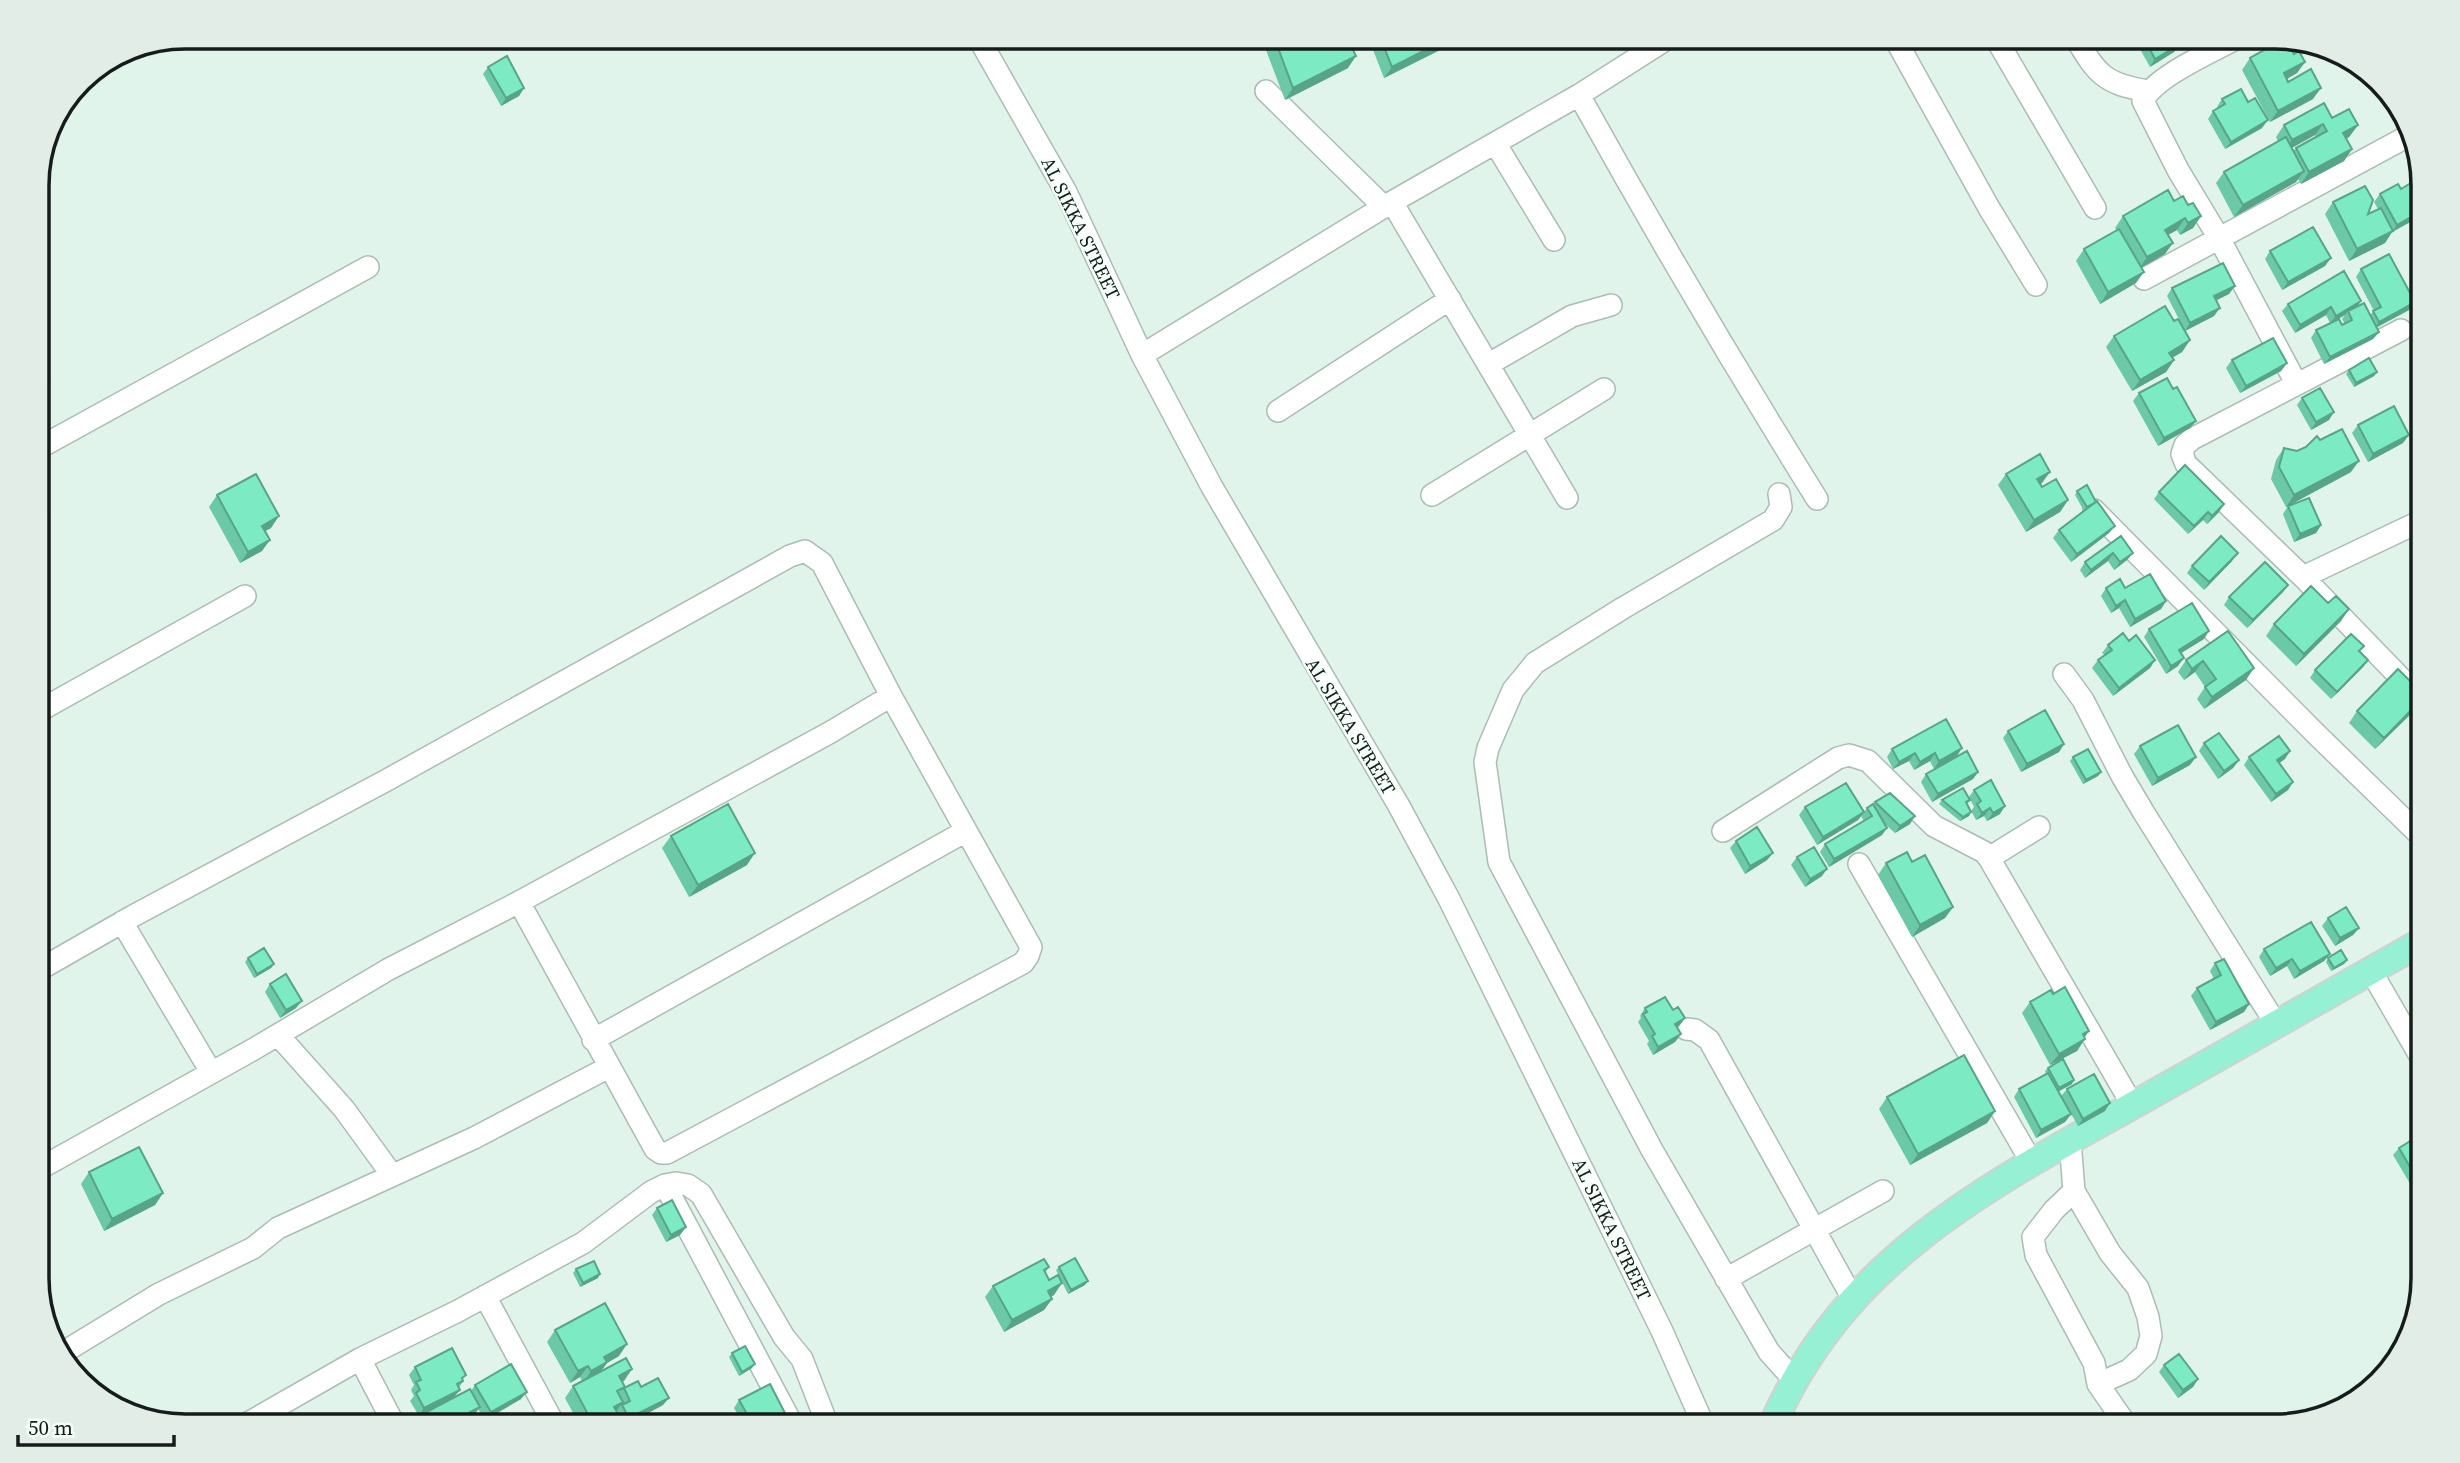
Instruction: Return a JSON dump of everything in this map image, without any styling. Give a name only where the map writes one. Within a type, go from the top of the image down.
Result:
[{"type":"main road","points":[[1778,1414],[1794,1380],[1832,1325],[1874,1276],[1921,1235],[2032,1163],[2411,948]]},
{"type":"street","name":"AL SIKKA STREET","points":[[985,49],[1066,192],[1142,355],[1212,487],[1399,807],[1449,899],[1662,1331],[1699,1414]]},
{"type":"street","points":[[1142,355],[1651,49]]},
{"type":"street","points":[[1901,49],[1989,208],[2036,285]]},
{"type":"street","points":[[2002,49],[2095,208]]},
{"type":"street","points":[[2083,49],[2094,67],[2109,81],[2148,91]]},
{"type":"street","points":[[2217,49],[2161,81],[2148,91],[2143,100],[2178,170],[2219,237],[2296,383]]},
{"type":"street","points":[[1266,91],[1388,205],[1450,299],[1567,498]]},
{"type":"street","points":[[1579,94],[1637,200],[1817,499]]},
{"type":"street","points":[[2144,279],[2403,139]]},
{"type":"street","points":[[1495,143],[1554,240]]},
{"type":"street","points":[[49,442],[368,267]]},
{"type":"street","points":[[1278,411],[1450,299]]},
{"type":"street","points":[[1489,364],[1572,316],[1611,305]]},
{"type":"street","points":[[2401,330],[2192,439],[2185,445],[2182,454],[2186,464],[2303,577],[2411,689]]},
{"type":"street","points":[[1432,495],[1604,388]]},
{"type":"street","points":[[1779,495],[1781,508],[1773,520],[1623,608],[1529,668],[1513,690],[1485,762],[1499,862],[1652,1150],[1769,1352],[1794,1380]]},
{"type":"street","points":[[2094,510],[2411,826]]},
{"type":"street","points":[[2303,577],[2411,526]]},
{"type":"street","points":[[49,964],[790,556],[805,551],[822,563],[891,696],[1031,947],[1023,963],[667,1153],[662,1153],[654,1149],[519,902]]},
{"type":"street","points":[[49,705],[246,596]]},
{"type":"street","points":[[2064,674],[2083,700],[2144,813],[2276,1024]]},
{"type":"street","points":[[49,1163],[278,1035],[389,969],[519,902],[829,733],[891,696]]},
{"type":"street","points":[[1723,831],[1838,758],[1850,755],[1868,761],[1934,826],[1984,852],[1989,858],[2133,1106]]},
{"type":"street","points":[[1989,858],[2039,827]]},
{"type":"street","points":[[593,1040],[966,831]]},
{"type":"street","points":[[1860,864],[2032,1163]]},
{"type":"street","points":[[122,922],[211,1072]]},
{"type":"street","points":[[2371,971],[2411,1040]]},
{"type":"street","points":[[1686,1029],[1695,1030],[1709,1040],[1853,1299]]},
{"type":"street","points":[[278,1035],[344,1109],[392,1175]]},
{"type":"street","points":[[69,1349],[159,1294],[253,1248],[278,1228],[474,1138],[609,1067]]},
{"type":"street","points":[[2070,1141],[2074,1191],[2110,1253],[2138,1288],[2151,1336],[2146,1354],[2129,1370],[2098,1384]]},
{"type":"street","points":[[264,1414],[360,1359],[583,1243],[651,1192],[677,1183],[688,1185],[701,1194],[784,1337],[802,1359],[823,1414]]},
{"type":"street","points":[[665,1185],[787,1414]]},
{"type":"street","points":[[1726,1279],[1883,1191]]},
{"type":"street","points":[[2074,1191],[2054,1210],[2033,1237],[2036,1255],[2094,1363],[2098,1384],[2119,1414]]},
{"type":"street","points":[[485,1296],[549,1414]]},
{"type":"street","points":[[754,1351],[784,1337]]},
{"type":"street","points":[[360,1359],[389,1414]]},
{"type":"building","points":[[1278,49],[1353,49],[1356,56],[1293,88]]},
{"type":"building","points":[[1385,49],[1427,49],[1392,67]]},
{"type":"building","points":[[2150,49],[2172,49],[2155,59]]},
{"type":"building","points":[[2266,49],[2292,50],[2294,54],[2299,52],[2305,62],[2284,73],[2288,82],[2311,69],[2321,88],[2278,111],[2250,58]]},
{"type":"building","points":[[507,56],[524,88],[506,98],[488,67]]},
{"type":"building","points":[[2241,89],[2248,102],[2255,98],[2268,120],[2231,142],[2213,111],[2225,104],[2222,99]]},
{"type":"building","points":[[2324,103],[2332,118],[2349,109],[2358,125],[2343,133],[2352,149],[2309,172],[2296,148],[2327,131],[2323,124],[2292,140],[2284,125]]},
{"type":"building","points":[[2286,137],[2304,171],[2243,205],[2224,172]]},
{"type":"building","points":[[2411,183],[2411,217],[2397,225],[2380,194],[2398,184],[2401,189]]},
{"type":"building","points":[[2365,186],[2373,200],[2368,214],[2381,208],[2393,231],[2357,249],[2333,202]]},
{"type":"building","points":[[2168,190],[2174,201],[2183,196],[2188,205],[2193,203],[2201,216],[2188,223],[2185,218],[2165,230],[2173,243],[2147,257],[2123,216]]},
{"type":"building","points":[[2313,227],[2331,258],[2288,282],[2270,251]]},
{"type":"building","points":[[2119,229],[2144,272],[2108,292],[2084,249]]},
{"type":"building","points":[[2389,254],[2411,295],[2411,304],[2379,322],[2373,311],[2381,307],[2361,269]]},
{"type":"building","points":[[2223,263],[2235,286],[2214,296],[2220,308],[2190,323],[2172,288]]},
{"type":"building","points":[[2344,271],[2361,301],[2336,316],[2331,307],[2300,325],[2288,304]]},
{"type":"building","points":[[2364,303],[2379,332],[2330,357],[2316,330],[2339,319],[2342,325],[2352,320],[2348,311]]},
{"type":"building","points":[[2165,306],[2174,321],[2178,319],[2190,340],[2169,353],[2174,360],[2140,380],[2114,336]]},
{"type":"building","points":[[2273,338],[2287,363],[2246,386],[2232,360]]},
{"type":"building","points":[[2369,358],[2377,372],[2356,383],[2349,370]]},
{"type":"building","points":[[2167,378],[2173,389],[2177,387],[2196,421],[2164,438],[2139,393]]},
{"type":"building","points":[[2320,388],[2334,412],[2316,422],[2302,398]]},
{"type":"building","points":[[2394,406],[2409,435],[2373,454],[2358,425]]},
{"type":"building","points":[[2342,429],[2359,461],[2294,495],[2279,467],[2284,448],[2297,451],[2306,447],[2317,436],[2320,440]]},
{"type":"building","points":[[2040,454],[2050,472],[2037,479],[2042,487],[2056,479],[2068,500],[2034,520],[2006,474]]},
{"type":"building","points":[[2185,465],[2224,504],[2212,516],[2208,512],[2194,526],[2159,492]]},
{"type":"building","points":[[256,474],[279,516],[262,526],[270,540],[248,552],[217,495]]},
{"type":"building","points":[[2087,485],[2096,502],[2087,507],[2077,491]]},
{"type":"building","points":[[2309,498],[2321,525],[2300,534],[2288,506]]},
{"type":"building","points":[[2097,501],[2115,526],[2077,554],[2059,530]]},
{"type":"building","points":[[2121,536],[2133,553],[2120,562],[2113,553],[2091,570],[2085,562]]},
{"type":"building","points":[[2221,536],[2238,553],[2209,582],[2192,566]]},
{"type":"building","points":[[2265,562],[2288,585],[2253,620],[2229,597]]},
{"type":"building","points":[[2150,574],[2166,601],[2135,619],[2125,600],[2116,606],[2106,588],[2120,579],[2125,588]]},
{"type":"building","points":[[2311,586],[2328,603],[2336,596],[2349,609],[2304,654],[2274,624]]},
{"type":"building","points":[[2192,603],[2209,631],[2179,650],[2184,658],[2171,666],[2149,629]]},
{"type":"building","points":[[2228,631],[2254,668],[2212,697],[2205,687],[2216,679],[2203,661],[2192,669],[2186,660]]},
{"type":"building","points":[[2123,633],[2129,641],[2136,635],[2155,660],[2119,688],[2098,660],[2112,650],[2108,645]]},
{"type":"building","points":[[2351,634],[2364,646],[2359,651],[2368,660],[2337,692],[2315,670]]},
{"type":"building","points":[[2398,669],[2411,682],[2411,710],[2384,738],[2357,711]]},
{"type":"building","points":[[2045,710],[2064,744],[2027,764],[2008,731]]},
{"type":"building","points":[[1946,719],[1962,748],[1939,761],[1935,753],[1920,762],[1915,753],[1899,762],[1892,749]]},
{"type":"building","points":[[2178,725],[2196,757],[2158,778],[2140,746]]},
{"type":"building","points":[[2219,733],[2239,760],[2224,771],[2204,743]]},
{"type":"building","points":[[2279,736],[2290,751],[2277,760],[2293,782],[2276,794],[2249,757]]},
{"type":"building","points":[[2088,749],[2101,772],[2086,780],[2073,757]]},
{"type":"building","points":[[1967,751],[1978,772],[1938,794],[1926,774]]},
{"type":"building","points":[[1991,780],[2005,806],[1993,813],[1990,808],[1982,813],[1977,804],[1981,801],[1974,790]]},
{"type":"building","points":[[1846,783],[1864,812],[1823,837],[1805,807]]},
{"type":"building","points":[[1963,788],[1970,800],[1966,802],[1971,812],[1963,817],[1942,800]]},
{"type":"building","points":[[1890,793],[1915,816],[1900,826],[1875,802]]},
{"type":"building","points":[[728,804],[755,853],[698,885],[671,836]]},
{"type":"building","points":[[1873,804],[1887,828],[1834,859],[1825,844],[1872,816],[1867,808]]},
{"type":"building","points":[[1757,827],[1773,853],[1750,866],[1736,841]]},
{"type":"building","points":[[1814,847],[1827,869],[1810,879],[1797,857]]},
{"type":"building","points":[[1907,852],[1912,862],[1925,855],[1953,907],[1920,925],[1886,863]]},
{"type":"building","points":[[2346,907],[2359,928],[2340,938],[2328,918]]},
{"type":"building","points":[[2311,922],[2330,954],[2300,971],[2292,959],[2276,968],[2264,949]]},
{"type":"building","points":[[264,948],[274,964],[257,974],[248,958]]},
{"type":"building","points":[[2341,950],[2347,960],[2334,968],[2328,958]]},
{"type":"building","points":[[2224,959],[2249,1004],[2216,1022],[2197,988],[2221,975],[2215,963]]},
{"type":"building","points":[[286,974],[302,1001],[286,1010],[270,984]]},
{"type":"building","points":[[2065,987],[2089,1031],[2083,1034],[2085,1039],[2059,1054],[2030,1002],[2051,990],[2053,994]]},
{"type":"building","points":[[1665,997],[1673,1010],[1678,1007],[1685,1018],[1675,1024],[1681,1034],[1658,1047],[1652,1036],[1655,1034],[1643,1014],[1647,1012],[1645,1008]]},
{"type":"building","points":[[1964,1055],[1995,1111],[1918,1154],[1887,1097]]},
{"type":"building","points":[[2063,1059],[2074,1080],[2059,1088],[2048,1068]]},
{"type":"building","points":[[2048,1073],[2071,1114],[2041,1130],[2019,1089]]},
{"type":"building","points":[[2094,1074],[2110,1103],[2083,1119],[2067,1089]]},
{"type":"building","points":[[2411,1140],[2411,1169],[2399,1148]]},
{"type":"building","points":[[139,1147],[163,1193],[112,1219],[89,1172]]},
{"type":"building","points":[[672,1200],[686,1227],[671,1235],[657,1208]]},
{"type":"building","points":[[1075,1258],[1088,1281],[1071,1290],[1059,1267]]},
{"type":"building","points":[[1044,1259],[1049,1267],[1044,1270],[1049,1280],[1058,1275],[1062,1283],[1048,1291],[1052,1299],[1012,1320],[993,1286]]},
{"type":"building","points":[[594,1261],[600,1274],[583,1283],[576,1269]]},
{"type":"building","points":[[605,1303],[627,1344],[604,1357],[607,1362],[591,1371],[588,1366],[578,1371],[555,1330]]},
{"type":"building","points":[[745,1346],[755,1364],[742,1372],[732,1353]]},
{"type":"building","points":[[452,1348],[466,1375],[462,1378],[463,1381],[457,1384],[460,1390],[424,1408],[416,1393],[420,1390],[416,1382],[421,1380],[415,1367]]},
{"type":"building","points":[[2179,1354],[2198,1379],[2183,1390],[2164,1365]]},
{"type":"building","points":[[626,1358],[632,1369],[619,1376],[625,1387],[617,1391],[623,1402],[614,1407],[618,1414],[588,1414],[573,1386]]},
{"type":"building","points":[[511,1364],[527,1392],[491,1412],[475,1385]]},
{"type":"building","points":[[658,1378],[669,1398],[637,1414],[627,1414],[622,1405],[630,1401],[624,1388],[638,1381],[641,1387]]},
{"type":"building","points":[[770,1384],[785,1413],[747,1414],[739,1400]]},
{"type":"building","points":[[470,1389],[480,1407],[466,1414],[423,1414]]}]
